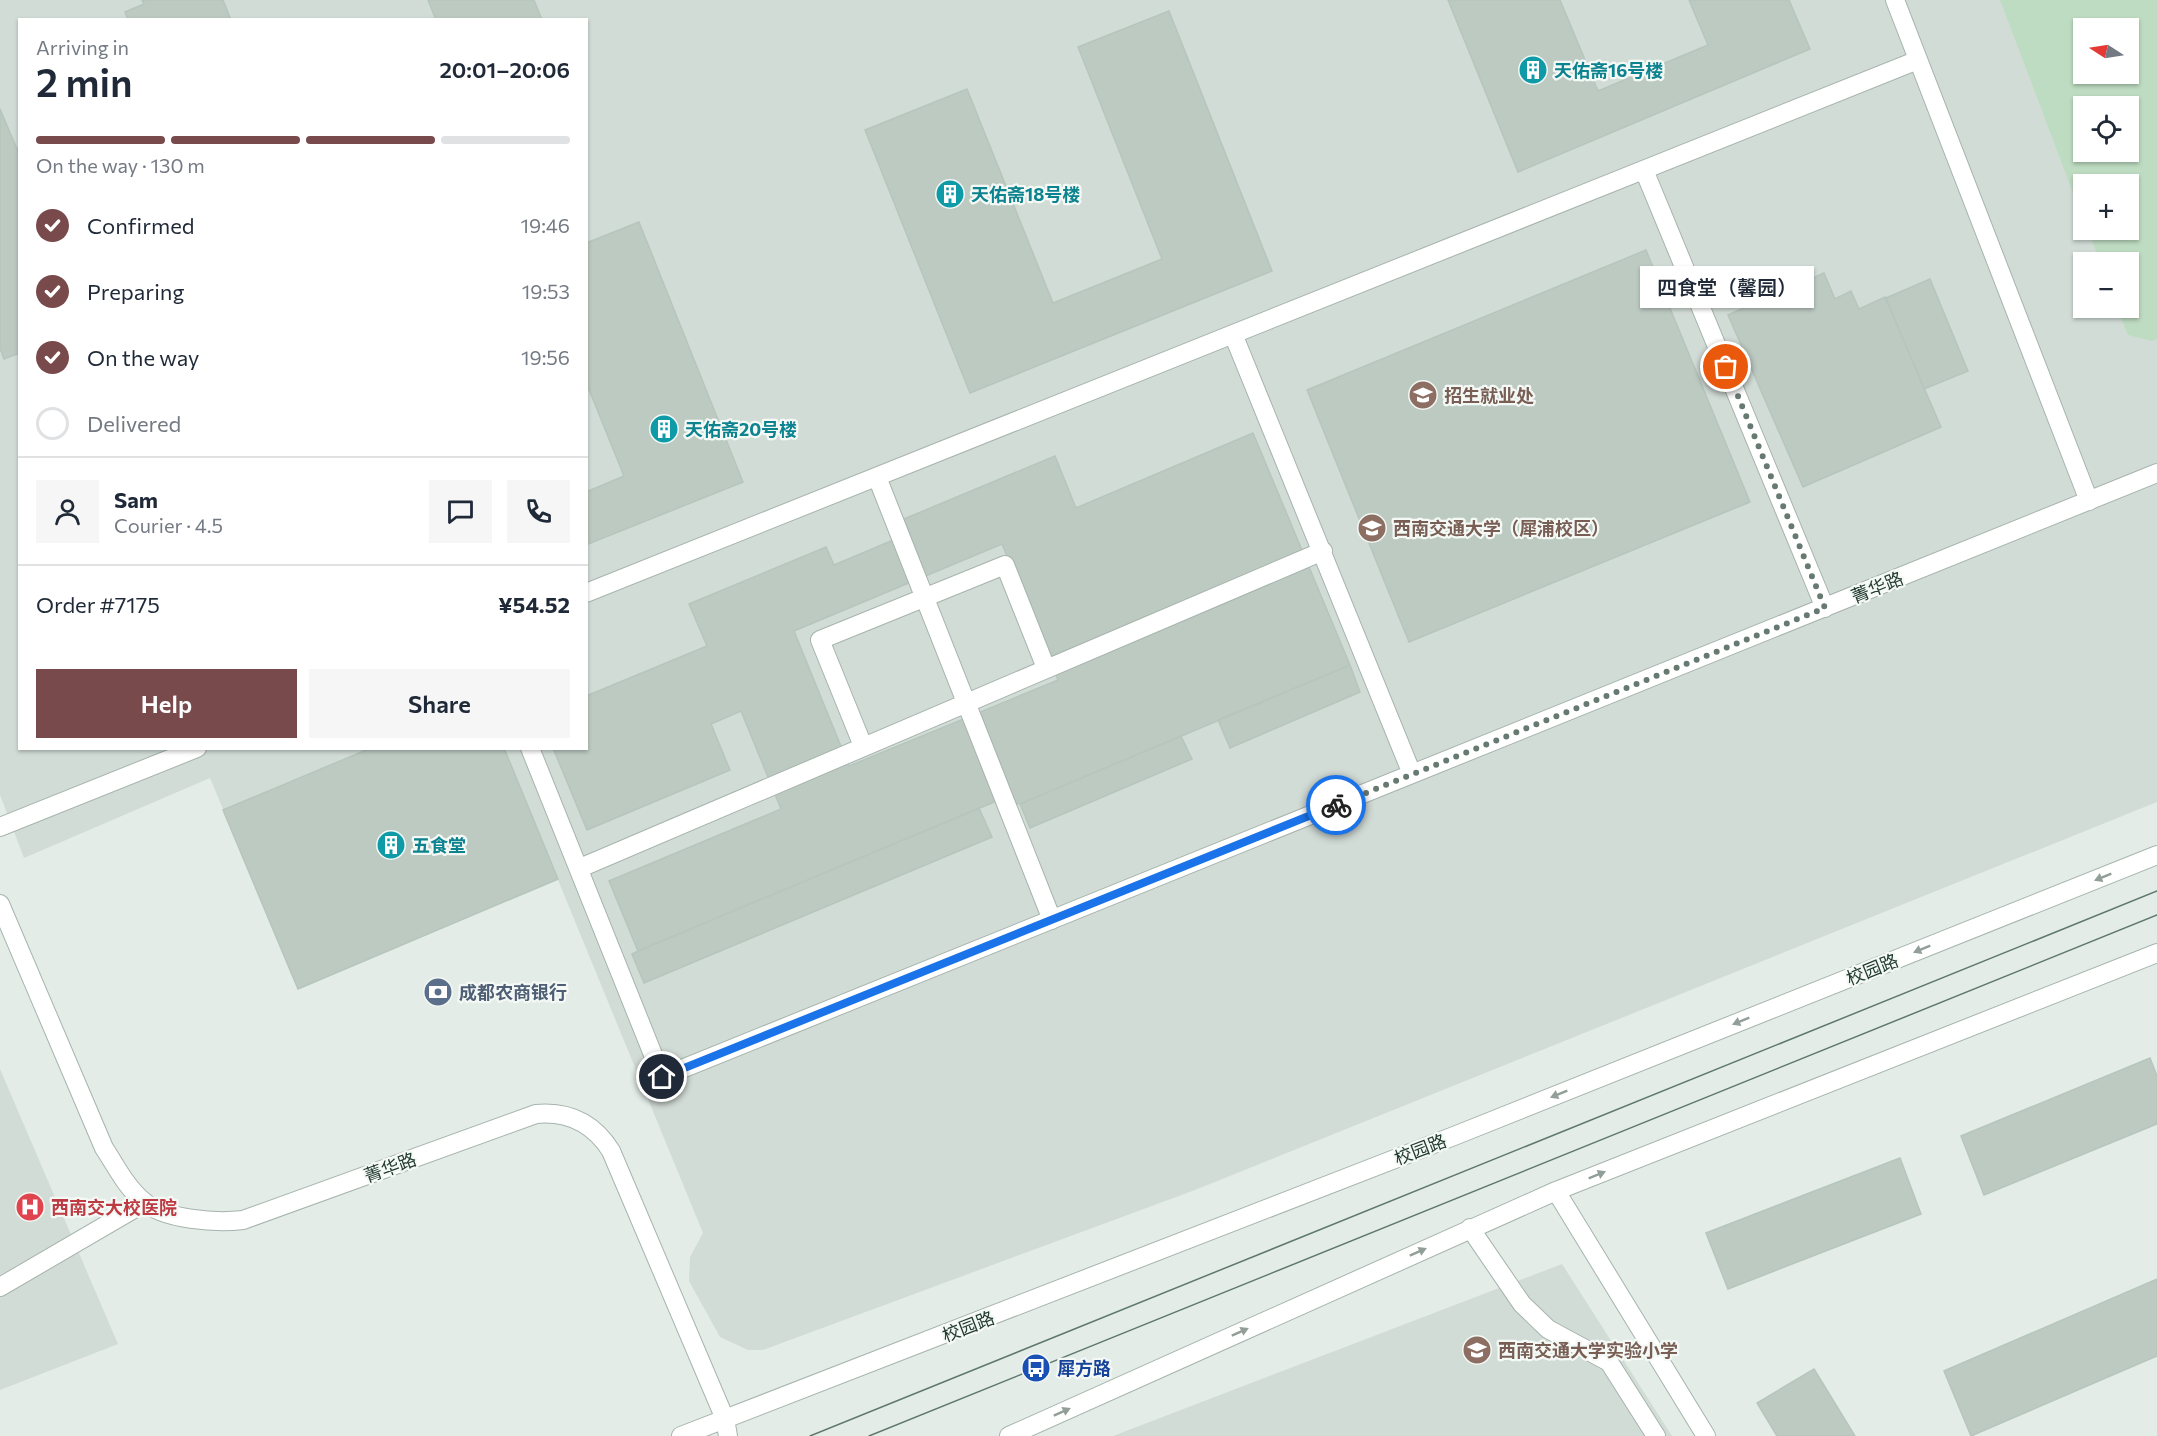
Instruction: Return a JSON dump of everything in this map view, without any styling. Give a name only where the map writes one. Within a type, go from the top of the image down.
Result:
[{"type":"street","points":[[1895,0],[2089,501]]},
{"type":"street","points":[[588,592],[1918,60]]},
{"type":"street","points":[[1644,170],[1825,608]]},
{"type":"street","points":[[1233,334],[1412,774]]},
{"type":"street","name":"菁华路","points":[[580,868],[662,1077],[2157,473]]},
{"type":"street","points":[[877,477],[964,703],[1052,920]]},
{"type":"street","points":[[531,750],[580,868],[1323,551]]},
{"type":"street","points":[[863,746],[820,640],[1005,565],[1046,668]]},
{"type":"street","points":[[0,827],[192,750]]},
{"type":"street","name":"校园路","points":[[681,1436],[726,1428],[2157,855]]},
{"type":"street","points":[[0,904],[104,1148],[125,1182],[144,1203],[0,1287]]},
{"type":"street","points":[[1009,1436],[1556,1191],[2157,953]]},
{"type":"street","name":"菁华路","points":[[144,1203],[163,1211],[205,1221],[243,1220],[536,1114],[552,1112],[580,1120],[608,1146],[726,1428]]},
{"type":"street","points":[[1556,1191],[1706,1436]]},
{"type":"street","points":[[1470,1228],[1522,1304],[1548,1329],[1609,1362],[1656,1436]]},
{"type":"street","points":[[726,1428],[739,1436]]},
{"type":"shaded area","name":"西南交通大学（犀浦校区）","points":[[0,0],[2157,0],[2157,802],[1195,1190],[763,1350],[748,1350],[720,1337],[689,1281],[690,1257],[703,1233],[558,880],[298,989],[210,778],[24,858],[0,795]]},
{"type":"shaded area","name":"西南交大校医院","points":[[0,1069],[118,1344],[0,1390]]},
{"type":"shaded area","name":"西南交通大学实验小学","points":[[1562,1264],[1672,1436],[1113,1436]]},
{"type":"green space","points":[[2000,0],[2157,0],[2157,339],[2152,341],[2128,335],[2121,318],[2139,318],[2139,252],[2096,252],[2092,240],[2139,240],[2139,174],[2073,174],[2073,193]]},
{"type":"building","points":[[142,0],[223,0],[230,18],[127,18],[125,12],[144,4]]},
{"type":"building","points":[[428,0],[534,0],[541,18],[435,18]]},
{"type":"building","name":"天佑斋16号楼","points":[[1448,0],[1560,0],[1598,91],[1708,45],[1689,0],[1789,0],[1810,49],[1518,172]]},
{"type":"building","name":"天佑斋18号楼","points":[[1169,11],[1272,271],[970,393],[865,130],[967,89],[1053,303],[1162,259],[1078,47]]},
{"type":"building","points":[[0,109],[18,151],[18,354],[4,359],[0,348]]},
{"type":"building","name":"天佑斋20号楼","points":[[639,222],[743,482],[588,544],[588,491],[624,476],[588,387],[588,242]]},
{"type":"building","points":[[1646,250],[1750,502],[1409,642],[1307,390]]},
{"type":"building","points":[[1824,273],[1835,299],[1851,291],[1859,309],[1885,297],[1941,427],[1803,487],[1728,315]]},
{"type":"building","points":[[1930,279],[1968,371],[1924,389],[1886,298]]},
{"type":"building","points":[[1253,433],[1350,665],[1020,804],[999,800],[638,951],[609,881],[781,809],[741,711],[711,724],[730,770],[587,830],[554,750],[588,750],[588,695],[707,646],[689,604],[826,547],[834,565],[910,533],[904,519],[1055,456],[1076,508]],"holes":[[[1002,544],[1058,680],[849,766],[794,631]]]},
{"type":"building","points":[[1350,665],[1360,692],[1230,748],[1218,720]]},
{"type":"building","points":[[1181,736],[1192,759],[1030,828],[1020,804]]},
{"type":"building","name":"五食堂","points":[[366,750],[505,750],[558,879],[298,989],[223,810]]},
{"type":"building","points":[[979,808],[992,837],[644,983],[632,954]]},
{"type":"building","points":[[2150,1058],[2157,1076],[2157,1124],[1984,1195],[1961,1136]]},
{"type":"building","points":[[1900,1158],[1921,1214],[1728,1289],[1706,1233]]},
{"type":"building","points":[[2157,1279],[2157,1356],[1971,1436],[1944,1371]]},
{"type":"building","points":[[1814,1369],[1855,1436],[1777,1436],[1757,1403]]},
{"type":"tram line","points":[[810,1436],[2157,891]]},
{"type":"tram line","points":[[869,1436],[2157,915]]},
{"type":"way so far","points":[[1336,805],[1825,608],[1726,367]]},
{"type":"place","name":"天佑斋16号楼","points":[[1533,70]]},
{"type":"place","name":"天佑斋18号楼","points":[[950,194]]},
{"type":"place","name":"四食堂（馨园）","points":[[1726,367]]},
{"type":"place","name":"招生就业处","points":[[1423,395]]},
{"type":"place","name":"天佑斋20号楼","points":[[664,429]]},
{"type":"place","name":"西南交通大学（犀浦校区）","points":[[1372,528]]},
{"type":"place","name":"五食堂","points":[[391,845]]},
{"type":"place","name":"成都农商银行","points":[[438,992]]},
{"type":"place","name":"西南交大校医院","points":[[30,1207]]},
{"type":"place","name":"西南交通大学实验小学","points":[[1477,1350]]},
{"type":"place","name":"犀方路","points":[[1036,1368]]},
{"type":"route","points":[[662,1077],[1336,805]]}]
